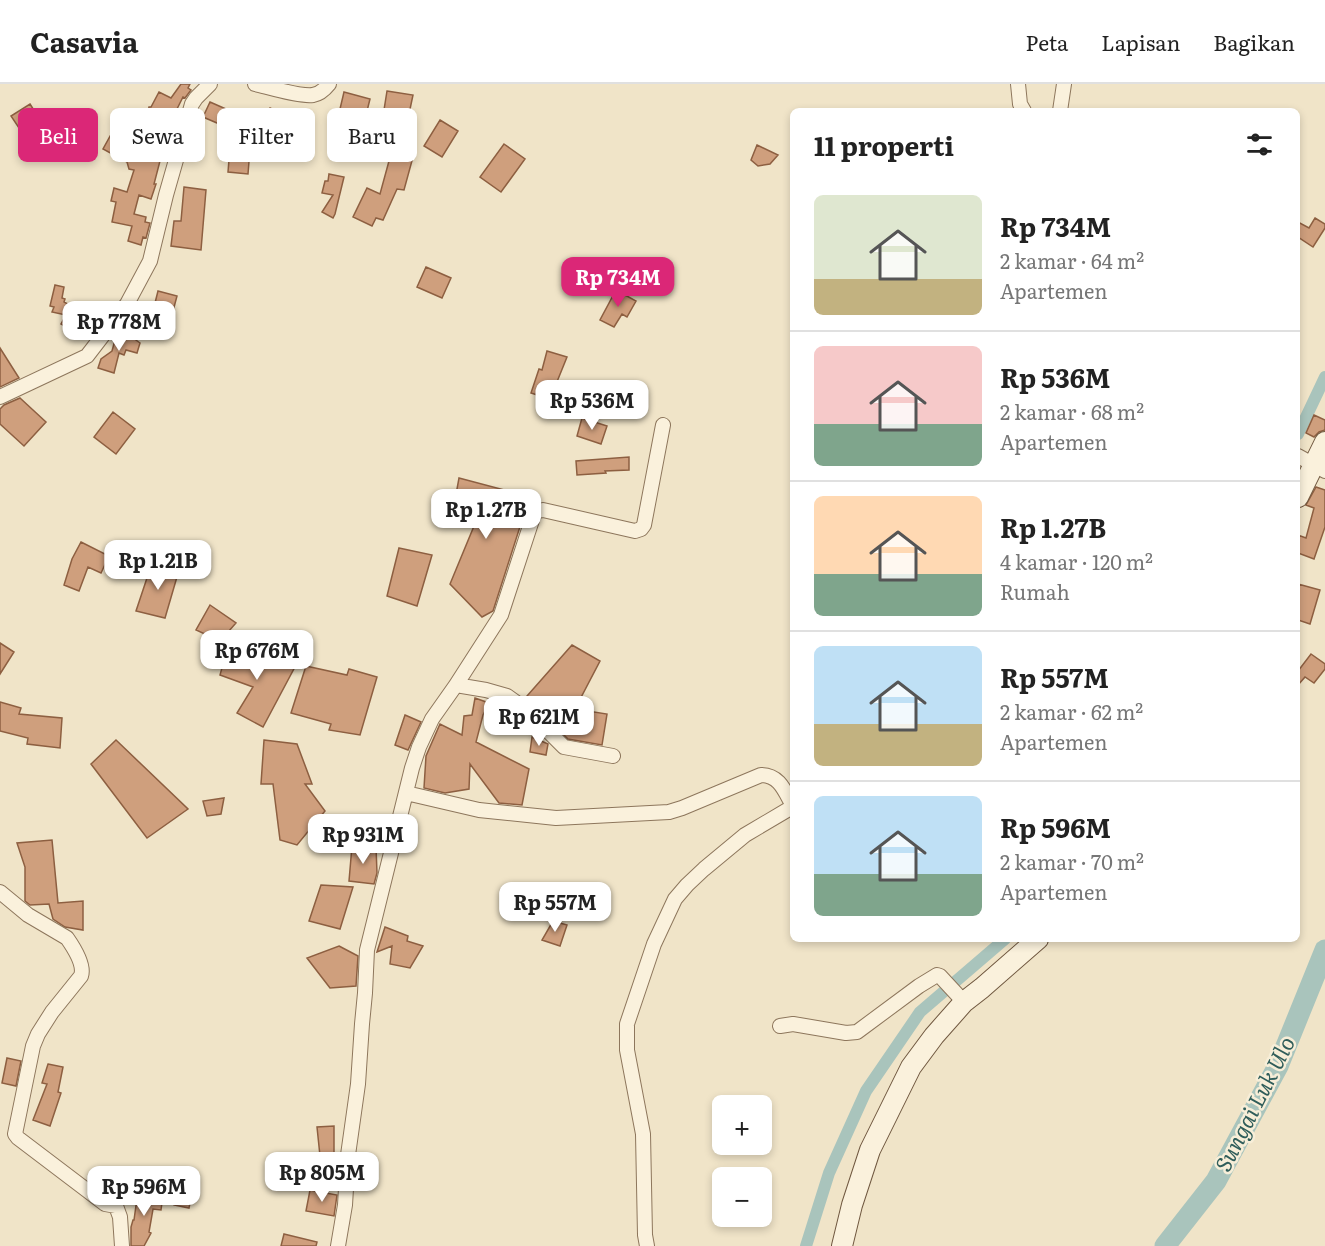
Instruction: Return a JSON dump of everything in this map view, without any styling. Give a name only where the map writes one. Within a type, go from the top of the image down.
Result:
[{"type":"main road","points":[[1300,492],[1312,464],[1325,442]]},
{"type":"main road","points":[[842,1246],[870,1149],[911,1067],[959,997],[982,988],[1035,942]]},
{"type":"street","points":[[0,397],[87,356],[127,303],[151,259],[166,195],[192,104],[210,84]]},
{"type":"street","points":[[255,84],[309,95],[318,93],[329,84]]},
{"type":"street","points":[[1018,84],[1022,108]]},
{"type":"street","points":[[1060,108],[1064,84]]},
{"type":"street","points":[[338,1246],[345,1204],[348,1155],[358,1084],[367,950],[419,747],[432,719],[501,615],[534,514],[543,510],[635,531],[641,529],[644,525],[663,425]]},
{"type":"street","points":[[456,685],[507,696],[528,711],[564,747],[613,756]]},
{"type":"street","points":[[406,793],[479,810],[556,818],[669,812],[765,775],[777,780],[790,801]]},
{"type":"street","points":[[647,1246],[644,1215],[643,1134],[627,1050],[627,1024],[634,1001],[654,944],[675,899],[704,869],[746,835],[790,808]]},
{"type":"street","points":[[0,892],[28,915],[67,938],[83,969],[81,976],[45,1020],[33,1046],[15,1134],[105,1204],[116,1206],[120,1217],[122,1246]]},
{"type":"street","points":[[780,1026],[793,1024],[854,1033],[918,986],[937,975],[959,997]]},
{"type":"building","points":[[181,84],[190,84],[188,88],[191,90],[185,98],[183,97],[178,108],[149,108],[159,92],[171,98]]},
{"type":"building","points":[[387,91],[413,95],[410,108],[384,108]]},
{"type":"building","points":[[344,92],[370,99],[368,108],[340,108]]},
{"type":"building","points":[[210,102],[224,108],[217,108],[217,123],[205,118]]},
{"type":"building","points":[[18,112],[18,126],[11,116]]},
{"type":"building","points":[[440,120],[458,131],[442,157],[424,146]]},
{"type":"building","points":[[110,136],[110,153],[103,149]]},
{"type":"building","points":[[504,144],[525,159],[501,192],[480,177]]},
{"type":"building","points":[[757,145],[778,155],[770,164],[758,166],[751,160]]},
{"type":"building","points":[[127,162],[160,162],[151,199],[139,195],[134,214],[146,217],[145,222],[150,223],[146,238],[143,237],[141,245],[128,241],[132,226],[112,222],[116,202],[111,201],[114,188],[127,192],[134,170],[129,169]]},
{"type":"building","points":[[229,162],[249,162],[248,174],[228,172]]},
{"type":"building","points":[[389,162],[412,162],[404,190],[397,189],[383,220],[376,218],[372,226],[353,217],[367,188],[380,194]]},
{"type":"building","points":[[329,174],[344,177],[333,218],[322,212],[333,195],[322,193]]},
{"type":"building","points":[[184,187],[206,190],[201,250],[171,246],[174,221],[181,221]]},
{"type":"building","points":[[1315,218],[1325,224],[1325,228],[1313,247],[1300,238],[1300,223],[1309,228]]},
{"type":"building","points":[[426,267],[451,278],[442,298],[417,287]]},
{"type":"building","points":[[55,285],[64,287],[62,298],[65,299],[64,302],[87,315],[77,333],[61,324],[66,315],[52,312],[54,307],[50,306]]},
{"type":"building","points":[[616,290],[636,301],[627,317],[622,314],[614,327],[600,320]]},
{"type":"building","points":[[158,291],[177,296],[173,311],[154,307]]},
{"type":"building","points":[[143,304],[159,309],[152,330],[137,325]]},
{"type":"building","points":[[122,330],[140,343],[137,353],[126,350],[124,355],[119,353],[114,373],[98,368],[101,359],[112,351],[115,340],[119,342]]},
{"type":"building","points":[[0,348],[19,378],[0,387]]},
{"type":"building","points":[[547,351],[567,357],[550,399],[531,393],[539,369],[542,370]]},
{"type":"building","points":[[20,398],[46,422],[24,446],[0,424],[0,409]]},
{"type":"building","points":[[113,412],[135,429],[116,454],[94,437]]},
{"type":"building","points":[[1314,415],[1325,420],[1325,430],[1314,437],[1306,433]]},
{"type":"building","points":[[582,418],[607,426],[601,444],[577,436]]},
{"type":"building","points":[[629,457],[629,470],[577,475],[576,461]]},
{"type":"building","points":[[459,478],[535,498],[525,511],[493,611],[482,617],[450,584],[474,526],[451,522]]},
{"type":"building","points":[[1316,487],[1325,490],[1325,527],[1314,559],[1300,554],[1300,536],[1306,538],[1314,508],[1306,505]]},
{"type":"building","points":[[81,542],[109,556],[101,573],[88,567],[79,591],[64,585],[72,559]]},
{"type":"building","points":[[399,548],[432,555],[417,606],[387,596]]},
{"type":"building","points":[[152,563],[179,570],[165,618],[136,611]]},
{"type":"building","points":[[1300,585],[1320,590],[1310,624],[1300,621]]},
{"type":"building","points":[[210,605],[236,623],[220,641],[196,630]]},
{"type":"building","points":[[0,643],[14,652],[0,674]]},
{"type":"building","points":[[572,645],[600,661],[575,709],[607,714],[602,745],[568,739],[527,696]]},
{"type":"building","points":[[228,646],[256,652],[255,655],[297,663],[263,727],[237,713],[253,687],[220,675]]},
{"type":"building","points":[[1311,654],[1325,664],[1325,669],[1314,683],[1305,677],[1300,683],[1300,668]]},
{"type":"building","points":[[306,666],[347,675],[349,669],[377,677],[360,735],[329,730],[331,724],[291,713]]},
{"type":"building","points":[[475,698],[489,703],[483,715],[476,742],[529,769],[522,805],[499,803],[470,764],[469,789],[445,793],[424,788],[426,756],[440,724],[462,735],[464,716],[472,715]]},
{"type":"building","points":[[0,702],[21,708],[19,714],[62,718],[60,748],[27,744],[28,738],[0,731]]},
{"type":"building","points":[[405,715],[421,722],[408,750],[395,745]]},
{"type":"building","points":[[532,737],[548,744],[546,755],[530,752]]},
{"type":"building","points":[[116,740],[188,809],[147,838],[91,764]]},
{"type":"building","points":[[264,740],[297,744],[312,784],[305,784],[325,811],[297,845],[280,840],[273,784],[261,784]]},
{"type":"building","points":[[224,798],[221,814],[207,816],[203,801]]},
{"type":"building","points":[[52,840],[58,903],[83,901],[83,930],[65,927],[53,919],[49,904],[30,905],[25,901],[25,867],[17,843]]},
{"type":"building","points":[[352,846],[376,847],[377,873],[374,884],[349,881]]},
{"type":"building","points":[[321,885],[353,887],[340,929],[309,921]]},
{"type":"building","points":[[553,921],[567,925],[560,946],[542,940]]},
{"type":"building","points":[[385,927],[408,936],[407,941],[423,946],[410,968],[390,964],[392,946],[377,952]]},
{"type":"building","points":[[339,946],[358,956],[356,986],[330,988],[307,958]]},
{"type":"building","points":[[7,1058],[21,1061],[16,1086],[2,1083]]},
{"type":"building","points":[[48,1064],[63,1067],[58,1092],[61,1093],[50,1126],[33,1120],[47,1084],[42,1083]]},
{"type":"building","points":[[334,1126],[334,1154],[320,1156],[317,1127]]},
{"type":"building","points":[[178,1185],[193,1188],[189,1208],[174,1205]]},
{"type":"building","points":[[310,1190],[337,1195],[334,1216],[306,1211]]},
{"type":"building","points":[[138,1191],[163,1195],[161,1210],[153,1209],[149,1232],[151,1233],[144,1246],[131,1246],[131,1227]]},
{"type":"building","points":[[284,1234],[317,1242],[316,1246],[281,1246]]},
{"type":"waterway","points":[[1300,430],[1325,377]]},
{"type":"waterway","points":[[806,1246],[829,1173],[866,1091],[920,1012],[1002,942]]},
{"type":"waterway","name":"Sungai Luk Ulo","points":[[1165,1246],[1216,1181],[1278,1066],[1325,950]]}]
